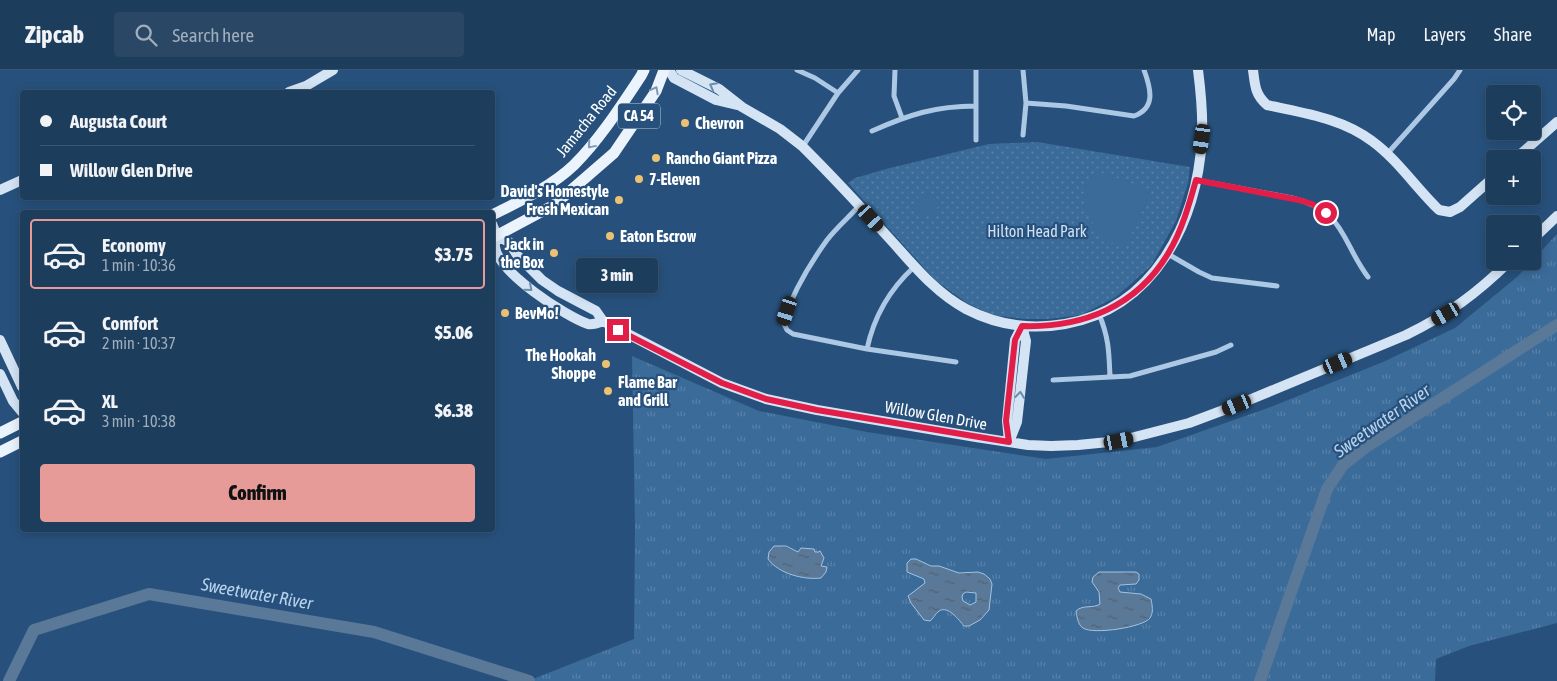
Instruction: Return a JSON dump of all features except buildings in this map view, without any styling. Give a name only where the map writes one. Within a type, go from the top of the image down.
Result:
[{"type":"main road","name":"Jamacha Road","points":[[495,213],[547,186],[573,165],[613,117],[644,70]]},
{"type":"main road","name":"CA 54","points":[[495,237],[554,205],[614,153],[656,91],[664,70]]},
{"type":"main road","points":[[0,433],[20,423]]},
{"type":"main road","points":[[0,452],[20,442]]},
{"type":"street","points":[[295,90],[306,86],[333,70]]},
{"type":"street","points":[[669,70],[674,78],[716,100],[742,106]]},
{"type":"street","points":[[681,70],[719,89],[742,106],[780,129],[802,146],[914,266],[941,292],[964,308],[991,320],[1022,326],[1062,325],[1099,314],[1120,303],[1141,287],[1168,254],[1183,223],[1196,180],[1202,139],[1202,98],[1198,70]]},
{"type":"street","points":[[797,70],[815,78],[838,93]]},
{"type":"street","points":[[802,146],[838,93],[858,70]]},
{"type":"street","points":[[895,70],[894,96],[902,118]]},
{"type":"street","points":[[976,70],[976,140]]},
{"type":"street","points":[[1023,70],[1026,103],[1023,135]]},
{"type":"street","points":[[1026,103],[1066,106],[1134,116],[1143,113],[1148,107],[1150,100],[1144,70]]},
{"type":"street","points":[[1253,70],[1256,90],[1260,100],[1267,105],[1344,125],[1364,135],[1387,154],[1439,210],[1450,212],[1486,184]]},
{"type":"street","points":[[1387,154],[1460,70]]},
{"type":"street","points":[[872,131],[902,118],[930,110],[976,106]]},
{"type":"street","points":[[1525,150],[1557,122]]},
{"type":"street","points":[[1196,180],[1292,198],[1319,208],[1332,218],[1342,231],[1368,277]]},
{"type":"street","points":[[0,190],[20,181]]},
{"type":"street","points":[[860,206],[828,239],[790,300],[783,322],[787,330],[793,334],[867,349],[956,362]]},
{"type":"street","points":[[1541,231],[1557,216]]},
{"type":"street","name":"Willow Glen Drive","points":[[603,322],[589,324],[549,303],[533,292],[514,275],[500,258],[495,247],[495,237],[509,242],[517,255],[542,280],[558,291],[596,311],[603,322],[722,383],[766,399],[817,410],[1009,442],[1050,446],[1101,444],[1154,433],[1213,414],[1397,339],[1427,325],[1465,301],[1501,270]]},
{"type":"street","points":[[1168,254],[1212,278],[1277,286]]},
{"type":"street","points":[[867,349],[870,334],[882,304],[914,266]]},
{"type":"street","points":[[1099,314],[1106,332],[1110,377]]},
{"type":"street","points":[[1009,442],[1017,422],[1026,341],[1022,326]]},
{"type":"street","points":[[0,340],[20,383]]},
{"type":"street","points":[[1053,380],[1134,375],[1216,352],[1231,345]]},
{"type":"street","points":[[0,374],[13,401],[20,410]]},
{"type":"green space","name":"Hilton Head Park","points":[[1037,142],[1190,167],[1188,183],[1176,221],[1151,266],[1116,297],[1081,315],[1048,319],[1025,319],[992,315],[967,303],[935,280],[848,183],[855,178],[886,169],[989,144]]},
{"type":"green space","points":[[1096,171],[1149,189],[1150,195],[1124,248],[1102,236],[1091,221],[1085,206],[1084,191],[1086,184]]},
{"type":"green space","points":[[927,193],[935,196],[938,204],[935,212],[927,215],[919,212],[916,204],[919,196]]},
{"type":"green space","points":[[1557,234],[1557,623],[1469,646],[1436,659],[1435,681],[528,681],[634,639],[635,527],[632,356],[759,411],[867,432],[1046,459],[1157,447],[1268,408],[1383,362],[1455,328],[1524,270],[1541,270],[1541,251]]},
{"type":"water","points":[[774,546],[786,546],[798,552],[801,548],[814,549],[815,552],[820,551],[824,558],[821,566],[827,567],[826,572],[821,578],[814,578],[792,575],[779,569],[768,559],[769,552]]},
{"type":"water","points":[[911,559],[916,559],[931,566],[939,566],[959,573],[978,572],[984,574],[990,579],[992,584],[989,610],[980,620],[969,626],[964,626],[953,614],[946,610],[939,611],[930,621],[924,620],[908,596],[925,583],[924,579],[907,572],[907,563]],"holes":[[[966,592],[976,593],[976,602],[970,605],[963,601],[962,597]]]},
{"type":"water","points":[[1099,572],[1136,572],[1139,574],[1139,580],[1136,584],[1120,585],[1118,588],[1120,592],[1141,594],[1151,599],[1152,611],[1150,618],[1138,624],[1118,629],[1097,631],[1081,627],[1076,611],[1100,604],[1099,592],[1092,582],[1093,577]]},
{"type":"waterway","name":"Sweetwater River","points":[[1260,681],[1327,489],[1343,465],[1366,447],[1557,325]]},
{"type":"waterway","name":"Sweetwater River","points":[[9,681],[34,630],[149,594],[374,632],[529,681]]},
{"type":"place","name":"Chevron","points":[[685,123]]},
{"type":"place","name":"Rancho Giant Pizza","points":[[656,158]]},
{"type":"place","name":"7-Eleven","points":[[639,179]]},
{"type":"place","name":"David's Homestyle Fresh Mexican","points":[[619,200]]},
{"type":"place","name":"Eaton Escrow","points":[[610,236]]},
{"type":"place","name":"Jack in the Box","points":[[554,253]]},
{"type":"place","name":"BevMo!","points":[[505,313]]},
{"type":"place","name":"The Hookah Shoppe","points":[[606,364]]},
{"type":"place","name":"Flame Bar and Grill","points":[[608,391]]},
{"type":"route","points":[[618,330],[722,383],[748,394],[817,410],[1009,442],[1006,421],[1015,340],[1022,326],[1055,326],[1085,319],[1113,307],[1134,293],[1152,275],[1168,254],[1183,223],[1196,180],[1299,200],[1312,204],[1326,213]]}]
